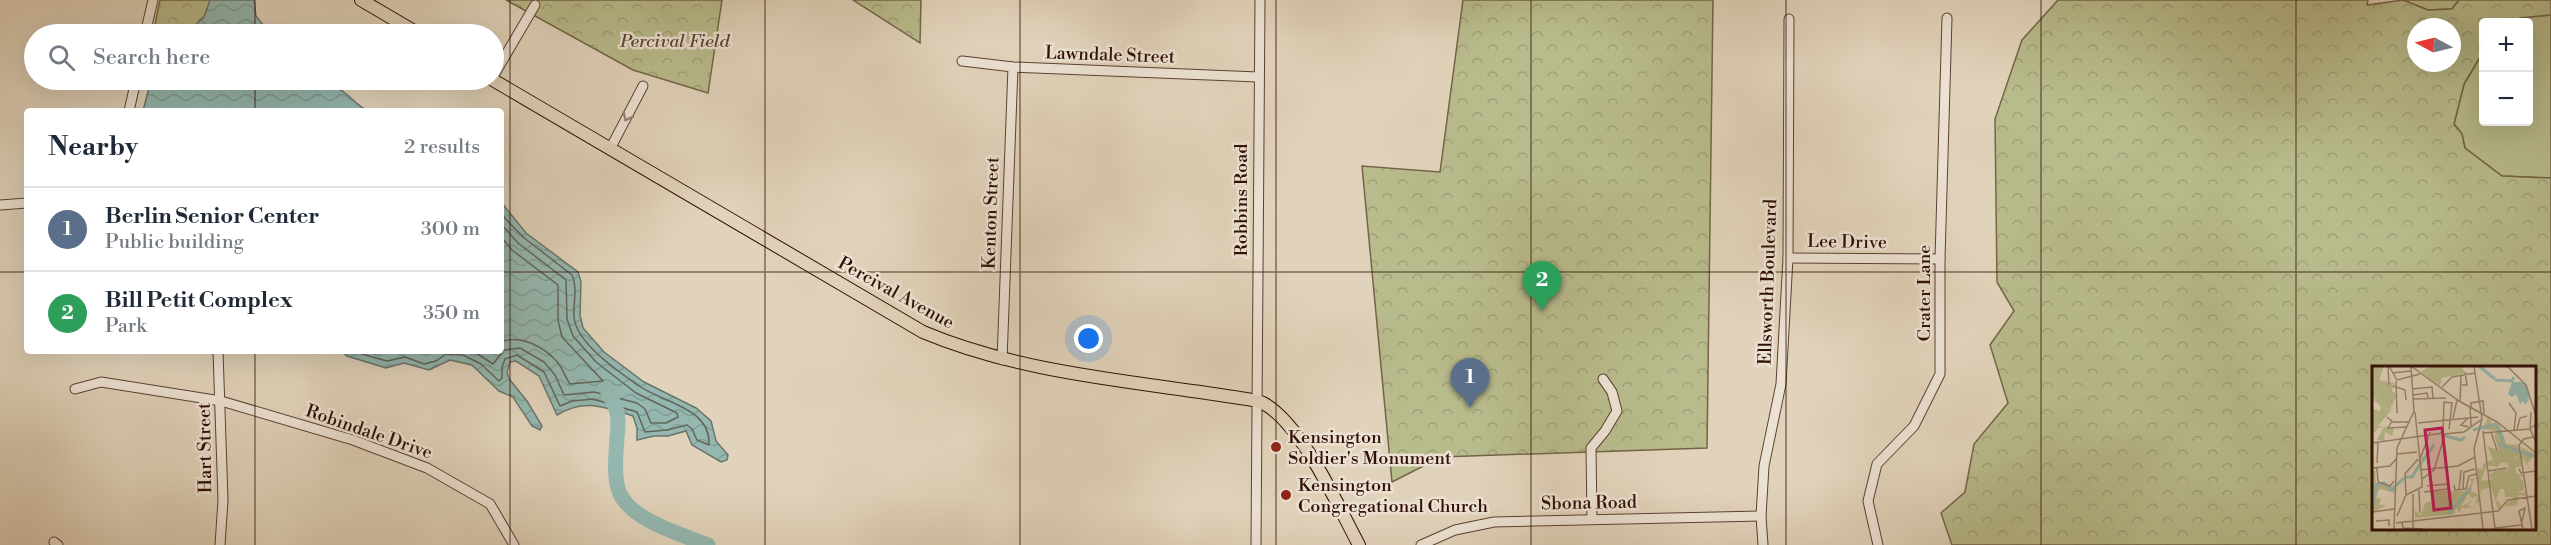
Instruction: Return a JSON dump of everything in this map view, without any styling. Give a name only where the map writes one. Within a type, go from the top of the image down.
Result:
[{"type":"main road","points":[[361,0],[401,24]]},
{"type":"main road","name":"Percival Avenue","points":[[504,86],[923,332],[962,348],[1002,360],[1257,401],[1277,414],[1307,451],[1359,545]]},
{"type":"street","points":[[147,24],[153,0]]},
{"type":"street","name":"Robbins Road","points":[[1256,545],[1260,0]]},
{"type":"street","points":[[504,58],[535,5]]},
{"type":"street","name":"Crater Lane","points":[[1878,545],[1868,501],[1877,464],[1914,426],[1940,374],[1940,259],[1947,18]]},
{"type":"street","name":"Ellsworth Boulevard","points":[[1763,545],[1761,516],[1764,466],[1781,384],[1788,258],[1789,19]]},
{"type":"street","name":"Lawndale Street","points":[[962,60],[1013,68],[1258,76]]},
{"type":"street","name":"Kenton Street","points":[[1002,360],[1013,68]]},
{"type":"street","points":[[610,149],[643,86]]},
{"type":"street","points":[[130,108],[134,90]]},
{"type":"street","points":[[0,205],[24,203]]},
{"type":"street","name":"Lee Drive","points":[[1788,258],[1940,259]]},
{"type":"street","name":"Hart Street","points":[[218,354],[223,500],[220,545]]},
{"type":"street","points":[[1592,519],[1591,448],[1617,411],[1612,392],[1603,379]]},
{"type":"street","name":"Robindale Drive","points":[[75,389],[101,382],[221,401],[353,440],[427,468],[490,504],[514,545]]},
{"type":"street","name":"Sbona Road","points":[[1421,545],[1455,530],[1494,522],[1761,516]]},
{"type":"green space","points":[[160,0],[212,0],[210,11],[198,24],[155,24]]},
{"type":"green space","name":"Percival Field","points":[[506,0],[722,0],[708,93],[633,70]]},
{"type":"green space","points":[[853,0],[921,0],[920,43]]},
{"type":"green space","points":[[1463,0],[1713,0],[1707,448],[1441,457],[1392,482],[1362,166],[1440,172]]},
{"type":"green space","points":[[2058,0],[2368,0],[2367,5],[2403,0],[2428,10],[2452,9],[2459,0],[2551,0],[2551,15],[2479,18],[2479,59],[2464,84],[2454,124],[2462,134],[2465,148],[2502,176],[2551,178],[2551,545],[1952,545],[1941,513],[1965,492],[1974,444],[2008,403],[1990,345],[2014,311],[1997,282],[1995,119],[2022,40]]},
{"type":"green space","points":[[2403,0],[2459,0],[2452,9],[2428,10]]},
{"type":"green space","points":[[2551,15],[2551,178],[2502,176],[2465,148],[2462,134],[2454,124],[2464,84],[2479,59],[2479,126],[2533,126],[2533,18],[2520,18]]},
{"type":"water","points":[[210,0],[254,0],[256,16],[262,24],[197,24],[204,17]]},
{"type":"water","points":[[148,90],[340,90],[363,108],[144,108]]},
{"type":"water","points":[[504,206],[526,233],[578,272],[581,282],[580,315],[583,328],[604,352],[644,382],[696,408],[711,421],[716,441],[728,455],[727,460],[721,462],[692,445],[686,431],[637,440],[637,428],[633,416],[613,410],[586,405],[557,415],[539,376],[516,361],[510,362],[507,373],[542,426],[540,430],[532,426],[513,397],[499,391],[472,365],[450,360],[429,370],[404,363],[386,368],[345,354],[504,354]]},
{"type":"waterway","points":[[608,394],[617,415],[616,474],[618,488],[626,504],[660,526],[708,545]]},
{"type":"place","name":"Bill Petit Complex","points":[[1542,311]]},
{"type":"place","name":"Berlin Senior Center","points":[[1470,408]]},
{"type":"place","name":"Kensington Soldier's Monument","points":[[1276,447]]},
{"type":"place","name":"Kensington Congregational Church","points":[[1286,495]]}]
